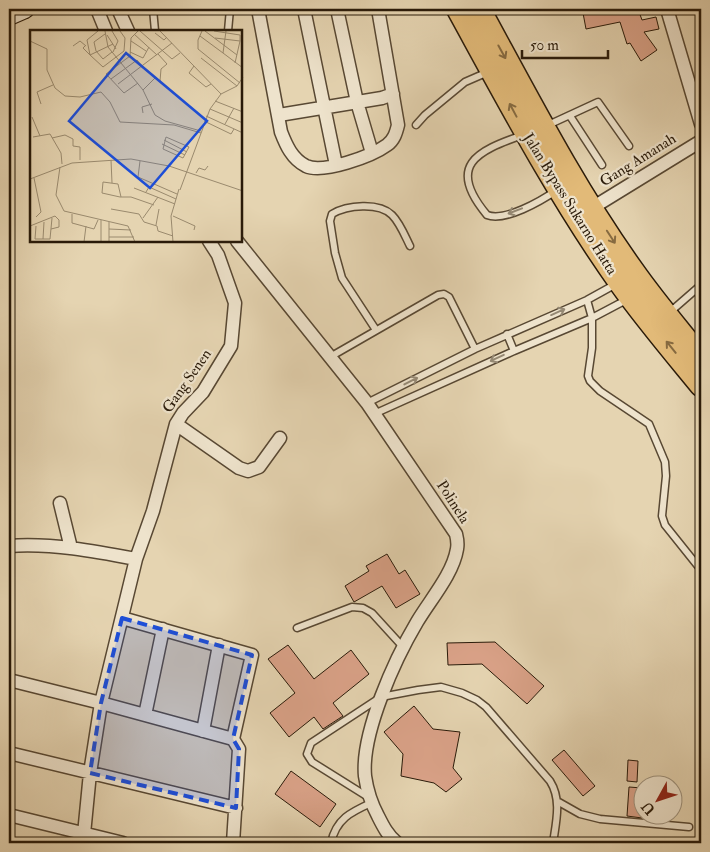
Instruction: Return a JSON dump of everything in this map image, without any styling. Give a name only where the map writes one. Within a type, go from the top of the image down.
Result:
[{"type":"highway","name":"Jalan Bypass Sukarno Hatta","points":[[458,9],[492,71],[535,130]]},
{"type":"highway","name":"Jalan Bypass Sukarno Hatta","points":[[479,9],[535,130],[625,290],[701,385]]},
{"type":"highway","name":"Jalan Bypass Sukarno Hatta","points":[[566,184],[592,208],[632,271],[701,358]]},
{"type":"street","points":[[97,9],[106,30]]},
{"type":"street","points":[[118,9],[128,30]]},
{"type":"street","points":[[258,9],[282,132],[286,144],[300,162],[308,167],[336,166],[359,159],[388,145],[395,136],[398,125],[378,9]]},
{"type":"street","points":[[304,9],[336,166]]},
{"type":"street","points":[[338,9],[357,102],[372,152]]},
{"type":"street","points":[[667,9],[701,124]]},
{"type":"street","points":[[279,115],[382,98],[393,94]]},
{"type":"street","name":"Gang Amanah","points":[[592,208],[701,141]]},
{"type":"street","name":"Gang Senen","points":[[83,838],[90,773],[101,703],[136,559],[153,511],[176,424],[183,413],[203,392],[231,346],[235,303],[218,255],[210,242]]},
{"type":"street","name":"Polinela","points":[[238,242],[367,403],[456,534],[458,548],[451,567],[416,623],[381,697],[365,758],[365,776],[371,801],[383,826],[394,842]]},
{"type":"street","points":[[176,424],[239,468],[248,471],[259,467],[280,438]]},
{"type":"street","points":[[60,503],[71,548]]},
{"type":"street","points":[[9,546],[31,544],[71,548],[136,559]]},
{"type":"street","points":[[122,618],[252,655],[233,739],[239,749],[233,843]]},
{"type":"street","points":[[145,715],[163,630]]},
{"type":"street","points":[[203,731],[219,645]]},
{"type":"street","points":[[9,680],[233,739]]},
{"type":"street","points":[[9,753],[236,808]]},
{"type":"street","points":[[9,815],[83,838],[123,843]]},
{"type":"lane","points":[[153,9],[155,30]]},
{"type":"lane","points":[[228,30],[230,9]]},
{"type":"lane","points":[[416,125],[425,115],[465,82],[492,71]]},
{"type":"lane","points":[[566,184],[540,202],[500,217],[486,215],[474,198],[467,181],[466,172],[474,158],[501,142],[570,116],[598,102],[629,146]]},
{"type":"lane","points":[[570,116],[602,165]]},
{"type":"lane","points":[[376,330],[342,278],[330,221],[332,214],[344,209],[358,207],[387,210],[395,217],[410,246]]},
{"type":"lane","points":[[666,315],[701,285]]},
{"type":"lane","points":[[367,403],[507,334],[587,300],[625,290]]},
{"type":"lane","points":[[374,414],[592,318],[625,290]]},
{"type":"lane","points":[[330,357],[438,295],[444,294],[449,297],[475,349]]},
{"type":"lane","points":[[587,300],[592,318],[592,348],[588,376],[590,381],[600,391],[648,424],[665,462],[666,476],[662,516],[665,525],[701,570]]},
{"type":"lane","points":[[507,334],[514,351]]},
{"type":"lane","points":[[297,628],[352,607],[363,608],[372,613],[404,648]]},
{"type":"lane","points":[[330,843],[338,824],[348,814],[371,801],[312,762],[307,754],[312,741],[381,697],[441,687],[462,693],[477,700],[486,707],[544,773],[554,789],[557,801],[553,843]]},
{"type":"lane","points":[[557,801],[580,814],[600,819],[689,828]]},
{"type":"highlighted area","points":[[122,618],[252,655],[233,739],[239,749],[236,808],[90,773],[101,703]]},
{"type":"building","points":[[602,9],[638,9],[642,20],[656,17],[659,29],[644,32],[657,50],[641,61],[630,43],[627,44],[620,22],[586,29],[583,13]]},
{"type":"building","points":[[387,554],[399,574],[405,570],[420,594],[396,608],[382,586],[354,602],[345,586],[369,571],[366,566]]},
{"type":"building","points":[[495,642],[544,686],[527,704],[482,664],[448,665],[447,643]]},
{"type":"building","points":[[288,645],[314,679],[351,650],[369,674],[333,703],[343,716],[323,729],[314,717],[289,737],[270,713],[295,693],[268,659]]},
{"type":"building","points":[[414,706],[433,729],[460,732],[453,768],[462,779],[446,792],[434,783],[401,776],[403,754],[384,732]]},
{"type":"building","points":[[564,750],[595,786],[583,796],[552,760]]},
{"type":"building","points":[[628,760],[638,761],[637,774],[632,774],[632,782],[627,781]]},
{"type":"building","points":[[291,771],[336,804],[320,827],[275,794]]},
{"type":"building","points":[[629,787],[632,787],[632,817],[627,816]]}]
